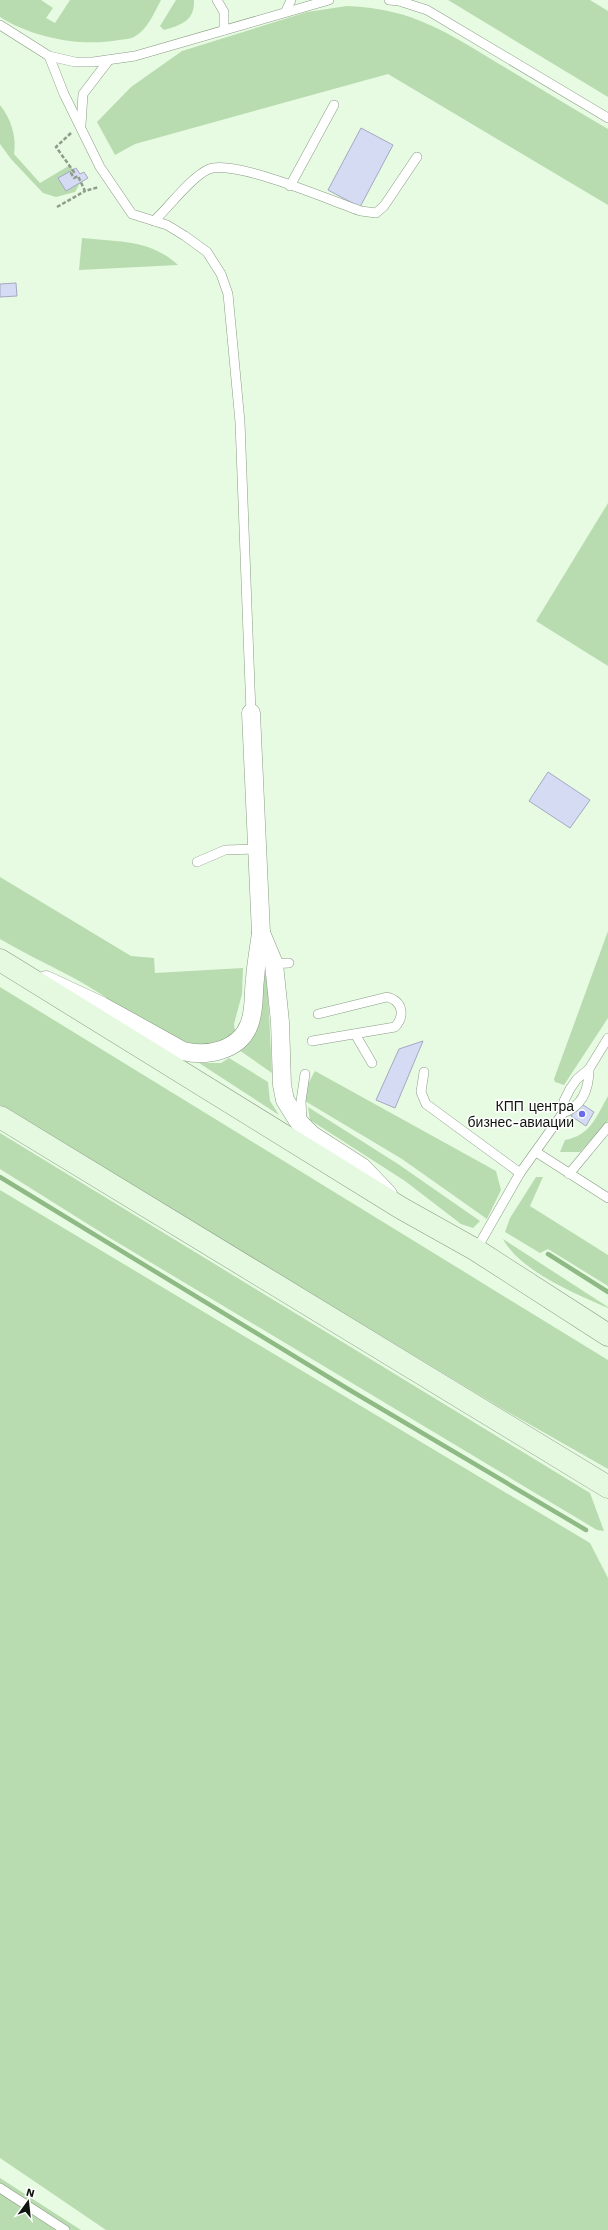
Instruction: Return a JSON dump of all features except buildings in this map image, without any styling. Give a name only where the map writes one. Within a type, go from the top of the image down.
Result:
[{"type":"main road","points":[[0,960],[22,972],[401,1208],[476,1250],[608,1335]]},
{"type":"main road","points":[[0,1117],[608,1487]]},
{"type":"street","points":[[22,972],[60,985],[183,1051],[200,1054],[222,1050],[244,1035],[252,1014],[256,964],[262,933],[251,713]]},
{"type":"street","points":[[262,933],[281,964],[280,1022],[282,1085],[285,1100],[303,1126],[312,1135],[362,1168],[401,1208]]},
{"type":"lane","points":[[216,0],[224,12],[224,30]]},
{"type":"lane","points":[[286,11],[291,0]]},
{"type":"lane","points":[[0,25],[48,56],[75,62],[109,60],[135,56],[286,11],[329,0]]},
{"type":"lane","points":[[389,0],[399,0],[427,10],[608,118]]},
{"type":"lane","points":[[420,0],[427,10]]},
{"type":"lane","points":[[48,56],[64,94],[110,184],[132,214],[167,225],[185,236],[207,252],[222,274],[228,294],[240,422],[251,713]]},
{"type":"lane","points":[[81,125],[83,94],[99,71],[109,60]]},
{"type":"lane","points":[[290,186],[334,105]]},
{"type":"lane","points":[[154,221],[199,175],[210,169],[231,168],[254,173],[361,211],[376,213],[384,206],[417,156]]},
{"type":"lane","points":[[197,862],[225,850],[258,849]]},
{"type":"lane","points":[[256,964],[281,964]]},
{"type":"lane","points":[[312,1041],[394,1027],[401,1020],[402,1014],[400,1005],[394,999],[387,997],[318,1014]]},
{"type":"lane","points":[[355,1034],[372,1063]]},
{"type":"lane","points":[[476,1250],[520,1173],[563,1113],[564,1101],[576,1079],[589,1068],[608,1038]]},
{"type":"lane","points":[[563,1113],[574,1109],[583,1098],[589,1084],[589,1068]]},
{"type":"lane","points":[[424,1072],[421,1092],[426,1104],[520,1173]]},
{"type":"lane","points":[[303,1126],[301,1101],[305,1074]]},
{"type":"lane","points":[[569,1174],[608,1126]]},
{"type":"lane","points":[[536,1152],[608,1198]]},
{"type":"lane","points":[[0,2188],[65,2230]]},
{"type":"path","points":[[81,125],[56,147],[74,172],[70,173],[74,178],[78,176],[85,191]]},
{"type":"path","points":[[57,207],[85,191],[110,184]]},
{"type":"green space","points":[[0,0],[41,0],[53,8],[46,18],[55,23],[70,0],[161,0],[147,25],[134,37],[104,42],[89,42],[58,39],[27,30],[13,24],[0,17]]},
{"type":"green space","points":[[176,0],[194,0],[192,13],[186,21],[164,30],[160,26]]},
{"type":"green space","points":[[448,0],[590,0],[608,11],[608,97]]},
{"type":"green space","points":[[347,6],[392,12],[431,25],[449,34],[608,129],[608,205],[388,74],[135,144],[115,155],[97,122],[131,87],[182,51],[307,12]]},
{"type":"green space","points":[[0,105],[10,122],[14,135],[14,154],[40,183],[70,165],[80,183],[75,192],[56,197],[43,193],[11,159],[0,144]]},
{"type":"green space","points":[[82,238],[121,241],[145,246],[156,250],[178,265],[79,270]]},
{"type":"green space","points":[[608,503],[608,666],[536,621]]},
{"type":"green space","points":[[0,877],[131,956],[154,958],[155,973],[243,968],[242,994],[234,1024],[235,1031],[221,1042],[213,1046],[204,1047],[191,1045],[159,1031],[81,982],[0,939]]},
{"type":"green space","points":[[608,931],[608,1018],[564,1085],[555,1082],[554,1079]]},
{"type":"green space","points":[[267,974],[272,1073],[239,1050],[262,977]]},
{"type":"green space","points":[[0,987],[608,1360],[608,1469],[501,1408],[0,1105]]},
{"type":"green space","points":[[229,1058],[268,1082],[270,1101],[279,1115],[199,1063],[221,1063]]},
{"type":"green space","points":[[315,1071],[496,1171],[501,1190],[487,1219],[402,1159],[305,1101],[307,1086]]},
{"type":"green space","points":[[608,1096],[608,1121],[580,1152],[560,1152],[565,1140],[574,1138],[581,1134],[592,1124]]},
{"type":"green space","points":[[308,1107],[398,1164],[480,1221],[473,1228],[461,1224],[405,1181],[310,1120]]},
{"type":"green space","points":[[0,1133],[590,1493],[604,1531],[597,1530],[110,1238],[0,1169]]},
{"type":"green space","points":[[536,1177],[543,1177],[530,1206],[608,1255],[608,1286],[548,1249],[540,1253],[505,1232],[510,1218]]},
{"type":"green space","points":[[0,1190],[590,1543],[608,1578],[608,2230],[106,2230],[0,2158]]},
{"type":"green space","points":[[503,1239],[608,1308],[564,1288],[535,1271],[511,1250]]},
{"type":"green space","points":[[0,2178],[81,2230],[0,2230]]},
{"type":"waterway","points":[[0,1177],[348,1389],[586,1530]]},
{"type":"waterway","points":[[548,1254],[608,1292]]},
{"type":"place","name":"КПП центра бизнес-авиации","points":[[582,1114]]}]
